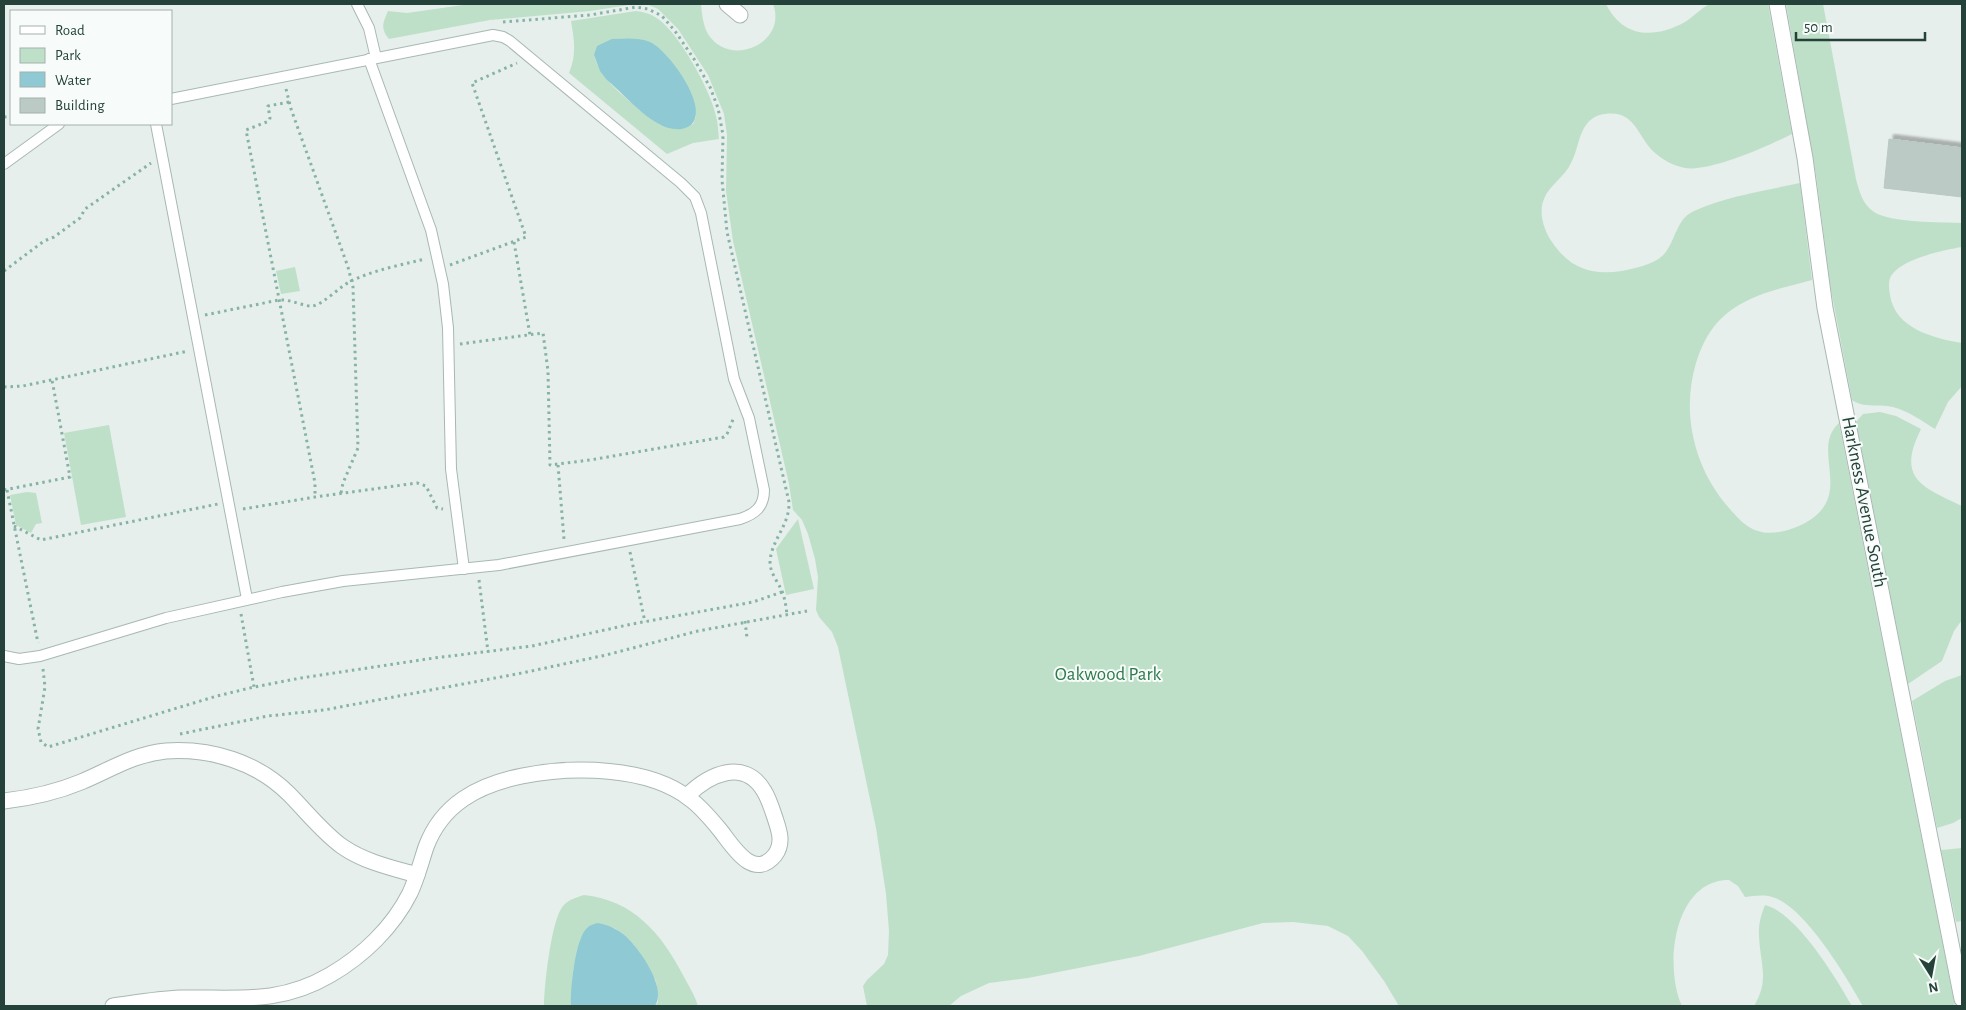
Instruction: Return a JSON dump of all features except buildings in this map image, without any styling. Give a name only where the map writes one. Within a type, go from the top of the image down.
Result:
[{"type":"street","points":[[727,4],[740,15]]},
{"type":"street","name":"Harkness Avenue South","points":[[1777,4],[1805,158],[1825,308],[1962,999]]},
{"type":"street","points":[[4,801],[39,795],[66,787],[142,755],[176,751],[212,754],[239,762],[270,778],[339,843],[352,852],[369,860],[417,876]]},
{"type":"street","points":[[113,1006],[164,999],[247,999],[281,994],[314,983],[349,963],[380,935],[403,906],[417,876],[430,839],[444,815],[456,803],[470,794],[502,781],[554,772],[605,771],[660,783],[687,796],[710,818],[744,860],[754,863],[763,862],[769,860],[777,852],[780,838],[768,798],[763,788],[750,776],[737,772],[718,775],[703,782],[687,796]]},
{"type":"lane","points":[[357,4],[369,28],[372,58],[426,215],[440,268],[446,305],[449,346],[450,445],[464,569]]},
{"type":"lane","points":[[4,656],[19,660],[40,656],[166,618],[243,600],[343,581],[478,568],[740,519],[757,511],[764,500],[764,490],[750,422],[734,379],[701,213],[696,198],[681,183],[510,41],[493,35],[172,99]]},
{"type":"lane","points":[[4,164],[59,125]]},
{"type":"lane","points":[[156,125],[229,507],[243,600]]},
{"type":"path","points":[[498,23],[590,15],[636,7],[648,9],[662,16],[670,24],[705,77],[720,115],[723,135],[722,191],[727,232],[789,502],[789,515],[770,560],[772,572],[782,592],[787,615]]},
{"type":"path","points":[[440,268],[526,237],[472,83],[492,76],[530,57]]},
{"type":"path","points":[[283,76],[289,102],[352,281],[358,448],[343,483],[341,493]]},
{"type":"path","points":[[289,102],[268,106],[269,121],[246,130],[315,483],[315,497]]},
{"type":"path","points":[[4,271],[44,241],[54,237],[80,218],[85,209],[162,156]]},
{"type":"path","points":[[514,242],[530,335]]},
{"type":"path","points":[[193,317],[279,300],[291,300],[313,306],[352,281],[368,274],[437,255]]},
{"type":"path","points":[[449,346],[543,333],[548,366],[550,465],[724,437],[733,418],[746,409]]},
{"type":"path","points":[[4,387],[14,388],[199,349]]},
{"type":"path","points":[[52,380],[70,477],[5,490],[14,526],[45,687],[38,734],[41,742],[48,746],[254,687],[339,672],[532,646],[753,602],[782,592]]},
{"type":"path","points":[[558,464],[561,514],[566,552]]},
{"type":"path","points":[[14,526],[41,540],[229,507],[420,483],[429,489],[437,508],[442,510],[456,508]]},
{"type":"path","points":[[627,541],[645,622]]},
{"type":"path","points":[[478,568],[488,652]]},
{"type":"path","points":[[243,600],[254,687]]},
{"type":"path","points":[[172,735],[268,716],[324,710],[522,673],[606,655],[698,631],[807,611]]},
{"type":"path","points":[[745,621],[747,638]]},
{"type":"green space","name":"Oakwood Park","points":[[1714,3],[1768,4],[1792,134],[1724,162],[1696,168],[1685,168],[1669,162],[1655,153],[1630,120],[1615,114],[1598,115],[1590,120],[1584,128],[1568,168],[1546,194],[1542,204],[1542,216],[1552,242],[1570,261],[1590,271],[1613,272],[1649,264],[1663,256],[1683,219],[1694,211],[1759,191],[1800,183],[1812,280],[1778,289],[1745,302],[1725,315],[1711,331],[1698,356],[1692,382],[1690,401],[1694,439],[1699,458],[1707,476],[1732,511],[1749,527],[1764,532],[1776,533],[1805,523],[1820,512],[1828,499],[1830,486],[1828,446],[1831,434],[1839,423],[1955,1006],[1863,1006],[1824,944],[1797,913],[1772,897],[1762,895],[1745,897],[1738,886],[1729,880],[1710,884],[1696,894],[1685,910],[1678,929],[1674,949],[1674,970],[1682,1006],[1399,1006],[1384,981],[1362,951],[1348,936],[1328,926],[1293,922],[1263,923],[1139,956],[1028,978],[989,983],[961,996],[949,1006],[867,1006],[863,986],[884,964],[888,955],[889,931],[886,894],[876,828],[838,647],[832,632],[819,617],[816,610],[818,577],[815,559],[802,520],[793,510],[789,484],[733,241],[726,191],[727,135],[724,114],[708,75],[678,29],[658,9],[649,5],[637,4],[701,4],[708,34],[718,44],[730,50],[742,50],[754,47],[765,40],[772,30],[775,18],[773,4],[1606,4],[1621,24],[1640,32],[1651,33],[1673,28]]},
{"type":"green space","points":[[470,4],[635,4],[590,11],[490,20],[389,39],[384,32],[384,22],[388,11],[407,13]]},
{"type":"green space","points":[[1786,4],[1823,4],[1856,179],[1860,193],[1867,206],[1882,216],[1892,218],[1962,223],[1962,247],[1913,260],[1896,270],[1891,276],[1889,283],[1893,307],[1908,324],[1928,335],[1962,343],[1962,386],[1948,402],[1935,429],[1915,416],[1899,409],[1888,406],[1867,405],[1852,400],[1831,290],[1816,175]]},
{"type":"green space","points":[[636,11],[648,13],[658,19],[684,49],[701,78],[713,105],[719,139],[693,143],[667,154],[569,73],[574,53],[571,21]],"holes":[[[594,55],[696,111],[693,124],[661,125],[655,122],[611,84],[598,65]]]},
{"type":"green space","points":[[295,267],[300,291],[281,294],[276,271]]},
{"type":"green space","points":[[1880,412],[1896,416],[1921,429],[1911,459],[1912,470],[1917,479],[1925,486],[1962,506],[1962,620],[1954,631],[1942,661],[1908,684],[1856,422],[1863,414]]},
{"type":"green space","points":[[109,425],[126,517],[81,525],[64,433]]},
{"type":"green space","points":[[27,492],[36,493],[42,523],[36,524],[31,533],[16,525],[10,495]]},
{"type":"green space","points":[[798,519],[814,589],[786,595],[776,549]]},
{"type":"green space","points":[[1962,675],[1962,818],[1937,828],[1912,701],[1945,681]]},
{"type":"green space","points":[[1962,848],[1962,921],[1956,922],[1941,850]]},
{"type":"green space","points":[[584,895],[601,898],[617,904],[631,911],[644,921],[665,945],[698,1006],[655,1006],[658,1002],[656,981],[634,945],[616,929],[598,923],[581,938],[573,971],[571,1006],[544,1006],[549,956],[557,917],[565,903]]},
{"type":"green space","points":[[1765,905],[1777,910],[1802,933],[1826,964],[1852,1006],[1754,1006],[1759,997],[1763,980],[1759,932],[1760,920]]},
{"type":"water","points":[[612,39],[645,40],[668,57],[687,84],[693,99],[696,111],[694,122],[682,129],[672,129],[653,121],[606,79],[600,71],[594,55],[597,46]]},
{"type":"water","points":[[598,923],[611,927],[623,934],[643,957],[655,978],[658,989],[658,998],[655,1006],[571,1006],[572,977],[579,943],[587,928]]}]
